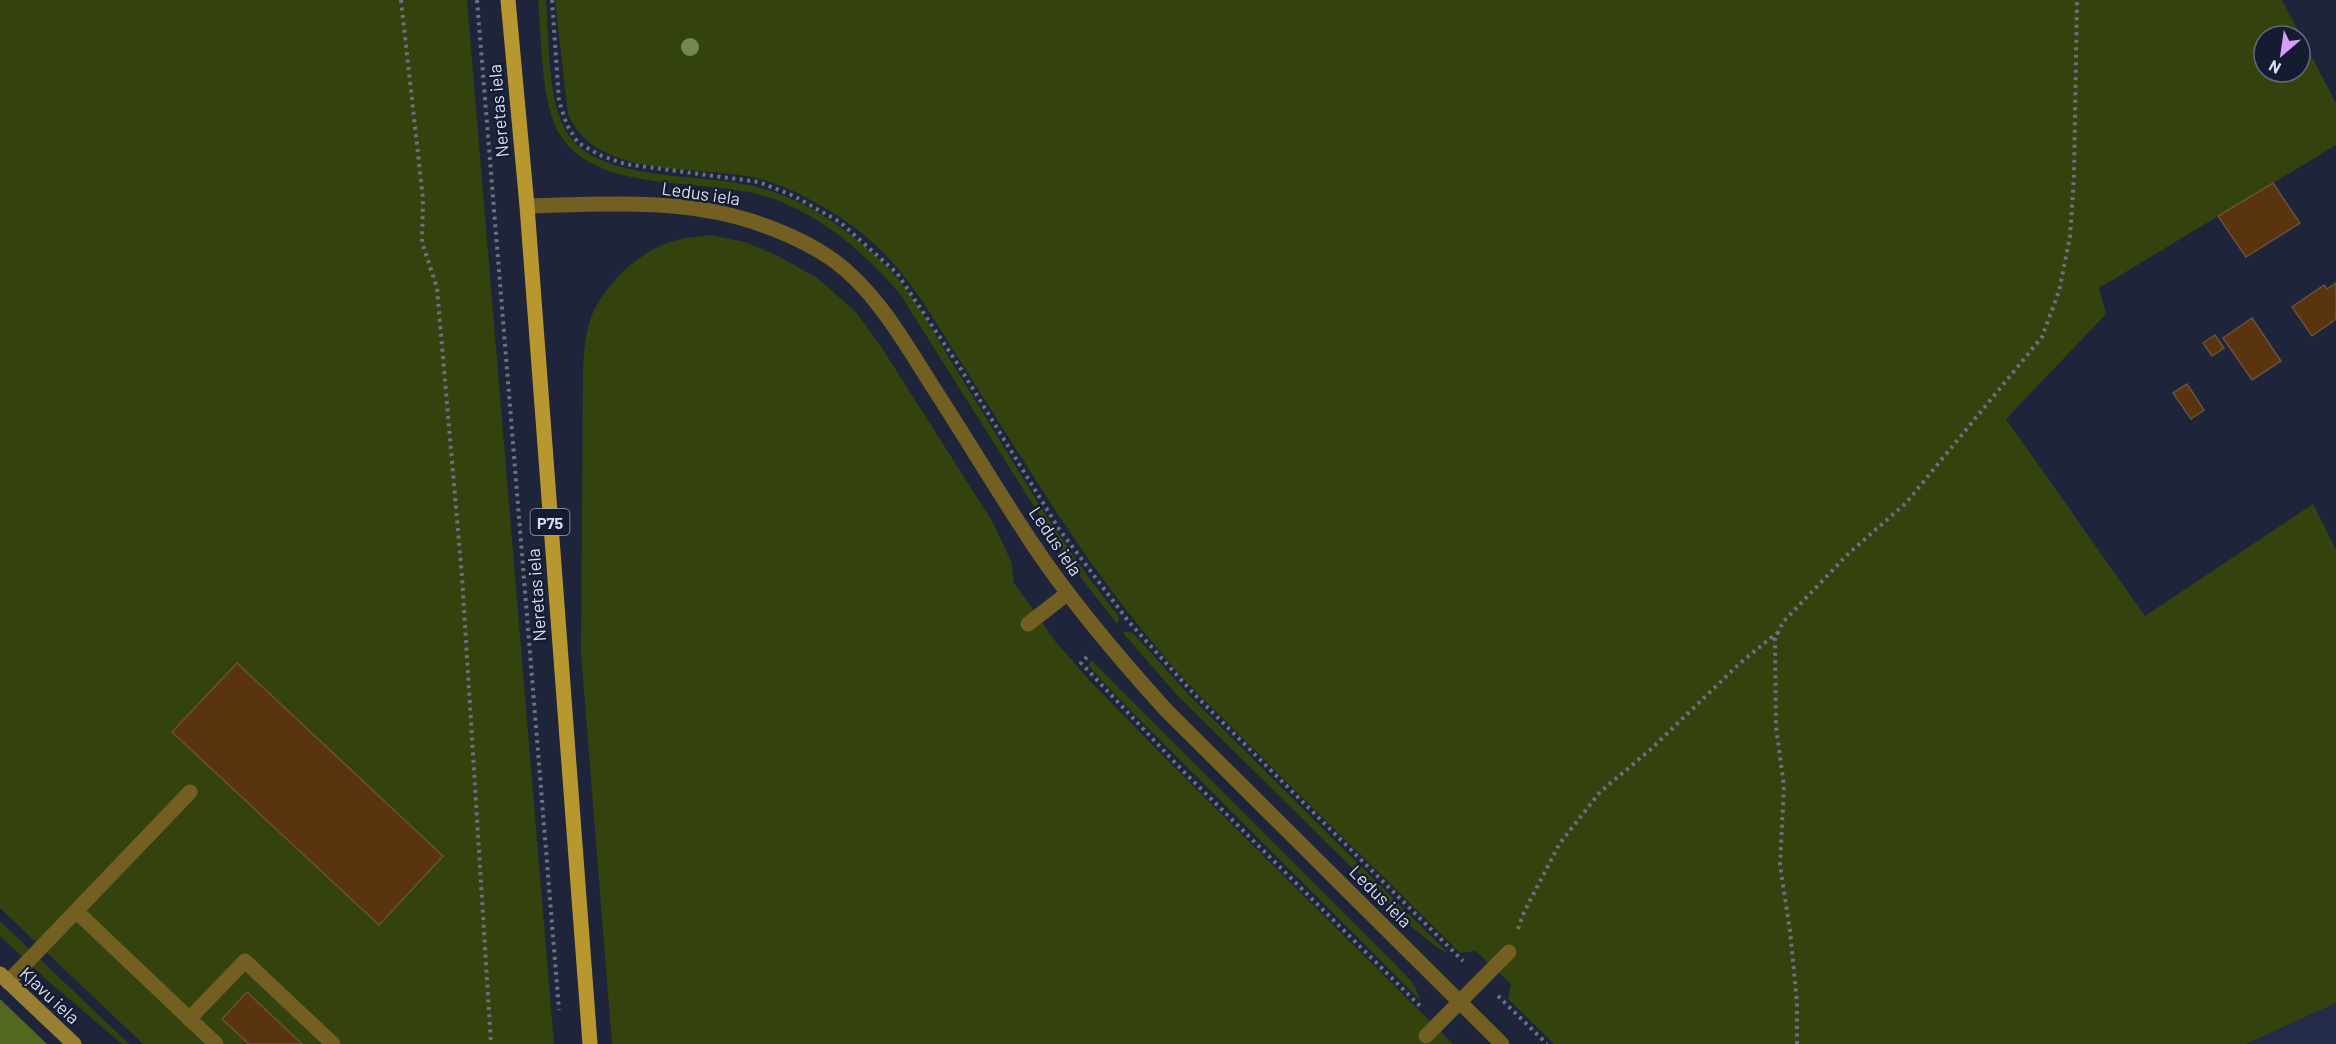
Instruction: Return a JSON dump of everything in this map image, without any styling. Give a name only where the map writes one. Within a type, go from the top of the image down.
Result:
[{"type":"main road","name":"Neretas iela","points":[[508,0],[526,206],[590,1044]]},
{"type":"street","name":"Ledus iela","points":[[526,206],[635,204],[712,211],[751,221],[791,237],[833,260],[869,294],[909,349],[1031,542],[1068,593],[1136,676],[1166,710],[1502,1044]]},
{"type":"street","points":[[1028,624],[1068,593]]},
{"type":"street","points":[[4,978],[76,911],[190,792]]},
{"type":"street","points":[[76,911],[216,1044]]},
{"type":"street","points":[[1426,1036],[1509,952]]},
{"type":"street","points":[[189,1019],[245,960],[333,1044]]},
{"type":"street","name":"Kļavu iela","points":[[4,978],[74,1044]]},
{"type":"path","points":[[401,0],[423,199],[422,243],[437,288],[460,554],[491,1044]]},
{"type":"path","points":[[477,0],[560,1020]]},
{"type":"path","points":[[1797,1044],[1797,1003],[1790,931],[1780,865],[1784,786],[1776,727],[1775,639],[1783,622],[1849,553],[1906,503],[2042,336],[2059,291],[2070,237],[2074,176],[2077,0]]},
{"type":"path","points":[[1509,952],[1524,912],[1560,843],[1600,792],[1650,750],[1739,664],[1779,631]]},
{"type":"shaded area","points":[[2336,1003],[2336,1044],[2246,1044]]},
{"type":"green space","points":[[0,0],[467,0],[554,1044],[143,1044],[0,908]]},
{"type":"green space","points":[[538,0],[546,0],[550,70],[556,105],[568,134],[583,150],[604,161],[629,169],[739,183],[779,194],[829,220],[875,255],[888,268],[917,305],[1054,528],[1118,615],[1117,624],[1069,562],[900,294],[859,252],[810,216],[774,199],[749,192],[630,177],[603,169],[580,156],[562,138],[555,125],[546,91]]},
{"type":"green space","points":[[555,0],[2282,0],[2295,24],[2252,24],[2252,84],[2312,84],[2312,57],[2336,103],[2336,145],[2099,288],[2106,314],[2006,419],[2145,616],[2313,504],[2336,550],[2336,1003],[2246,1044],[1554,1044],[1508,999],[1511,984],[1476,951],[1460,953],[1170,664],[1081,548],[917,293],[876,246],[832,212],[771,182],[735,174],[652,166],[626,160],[602,151],[582,136],[568,114]]},
{"type":"green space","points":[[710,235],[745,242],[778,256],[817,278],[855,311],[880,345],[992,521],[1011,561],[1014,583],[1055,641],[1090,681],[1180,773],[1453,1044],[612,1044],[581,652],[585,342],[592,315],[598,303],[627,268],[664,244]]},
{"type":"green space","points":[[1126,631],[1134,634],[1190,696],[1448,953],[1413,928],[1177,695],[1123,633]]},
{"type":"green space","points":[[1091,660],[1397,966],[1413,983],[1421,1001],[1134,714],[1094,672],[1089,665]]},
{"type":"green space","points":[[0,921],[129,1044],[122,1044],[0,936]]},
{"type":"green space","points":[[0,999],[47,1044],[0,1044]]},
{"type":"building","points":[[2273,183],[2300,223],[2246,257],[2218,216]]},
{"type":"building","points":[[2336,283],[2336,319],[2312,336],[2292,307],[2324,285],[2327,289]]},
{"type":"building","points":[[2252,318],[2281,361],[2252,380],[2223,338]]},
{"type":"building","points":[[2215,335],[2224,348],[2212,356],[2203,343]]},
{"type":"building","points":[[2187,384],[2204,410],[2191,419],[2173,393]]},
{"type":"building","points":[[237,663],[443,856],[379,925],[172,732]]},
{"type":"building","points":[[247,992],[302,1044],[249,1044],[222,1019]]}]
